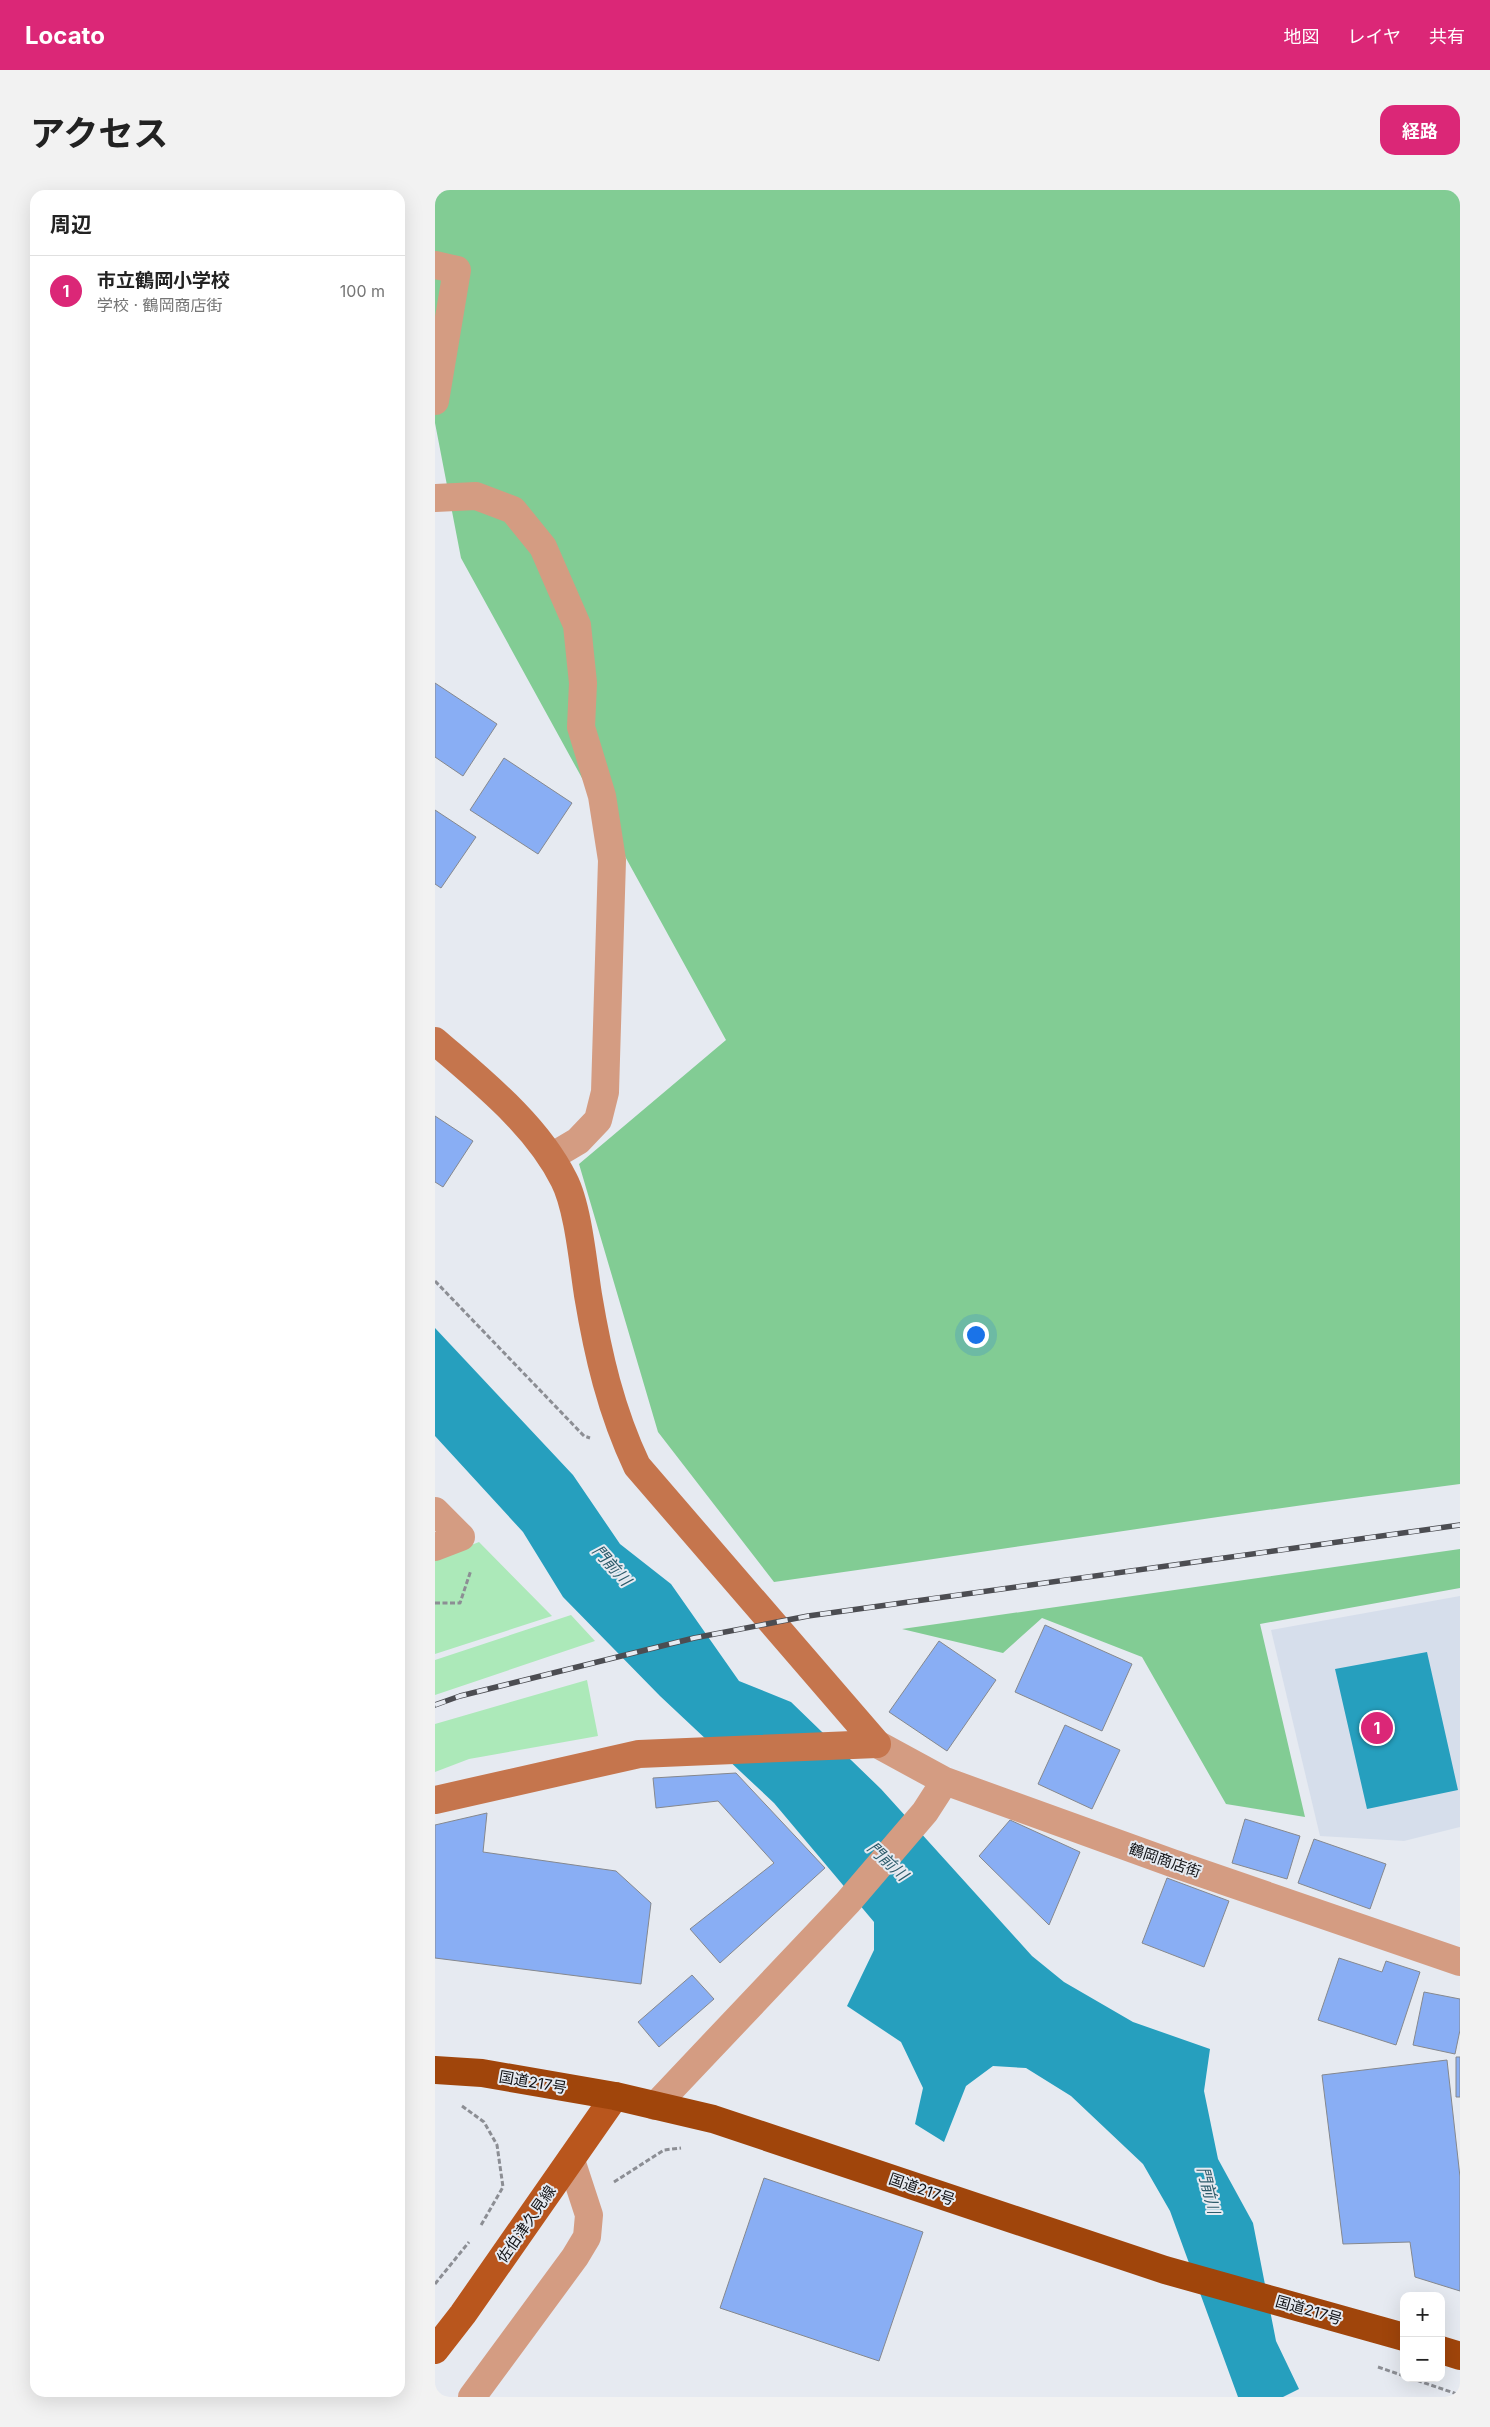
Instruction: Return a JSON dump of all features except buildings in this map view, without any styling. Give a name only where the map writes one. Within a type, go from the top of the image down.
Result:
[{"type":"highway","name":"国道217号","points":[[435,2070],[482,2073],[615,2096],[713,2119],[1165,2270],[1400,2336]]},
{"type":"highway","points":[[1445,2351],[1460,2356]]},
{"type":"main road","name":"佐伯津久見線","points":[[435,2350],[463,2314],[615,2096]]},
{"type":"street","points":[[435,265],[457,270],[435,401]]},
{"type":"street","points":[[435,498],[476,496],[513,510],[543,547],[577,625],[583,683],[581,727],[602,796],[612,860],[605,1092],[598,1120],[578,1141],[551,1157]]},
{"type":"street","points":[[435,1041],[517,1116],[551,1157],[565,1182],[577,1225],[591,1315],[606,1386],[631,1452],[643,1472],[877,1744]]},
{"type":"street","points":[[435,1511],[461,1537],[435,1547]]},
{"type":"street","points":[[435,1800],[639,1754],[877,1744]]},
{"type":"street","name":"鶴岡商店街","points":[[877,1744],[945,1781],[1171,1863],[1460,1962]]},
{"type":"street","points":[[655,2106],[848,1902],[925,1812],[945,1781]]},
{"type":"street","points":[[472,2397],[575,2257],[587,2237],[589,2215],[571,2160]]},
{"type":"path","points":[[435,1282],[584,1436],[631,1452]]},
{"type":"path","points":[[435,1603],[460,1603],[473,1559],[461,1537]]},
{"type":"path","points":[[455,2101],[484,2122],[497,2145],[503,2187],[476,2234]]},
{"type":"path","points":[[435,2284],[470,2241]]},
{"type":"path","points":[[1421,2382],[1460,2396]]},
{"type":"shaded area","points":[[1460,1596],[1460,1827],[1404,1841],[1320,1836],[1271,1630]]},
{"type":"green space","points":[[435,190],[1460,190],[1460,1484],[1288,1507],[774,1582],[658,1432],[579,1164],[726,1040],[461,558],[435,423]]},
{"type":"green space","points":[[479,1542],[552,1616],[435,1654],[435,1559]]},
{"type":"green space","points":[[1460,1549],[1460,1588],[1260,1624],[1305,1817],[1226,1804],[1142,1657],[1042,1618],[1003,1653],[902,1629]]},
{"type":"green space","points":[[571,1615],[595,1641],[435,1695],[435,1660]]},
{"type":"green space","points":[[587,1680],[598,1736],[469,1759],[435,1772],[435,1724]]},
{"type":"water","name":"門前川","points":[[435,1328],[573,1475],[620,1544],[671,1584],[739,1681],[791,1702],[881,1789],[1032,1956],[1064,1982],[1133,2022],[1210,2049],[1204,2091],[1218,2159],[1253,2223],[1276,2341],[1299,2389],[1283,2397],[1238,2397],[1170,2211],[1143,2164],[1071,2096],[1026,2068],[993,2066],[966,2086],[944,2142],[915,2124],[923,2088],[901,2042],[847,2006],[874,1950],[874,1922],[774,1803],[660,1696],[563,1597],[523,1532],[435,1436]]},
{"type":"water","points":[[1427,1652],[1458,1790],[1367,1809],[1335,1669]]},
{"type":"railway","points":[[435,1705],[460,1696],[694,1638],[808,1616],[1460,1525]]},
{"type":"place","name":"市立鶴岡小学校","points":[[1377,1728]]}]
